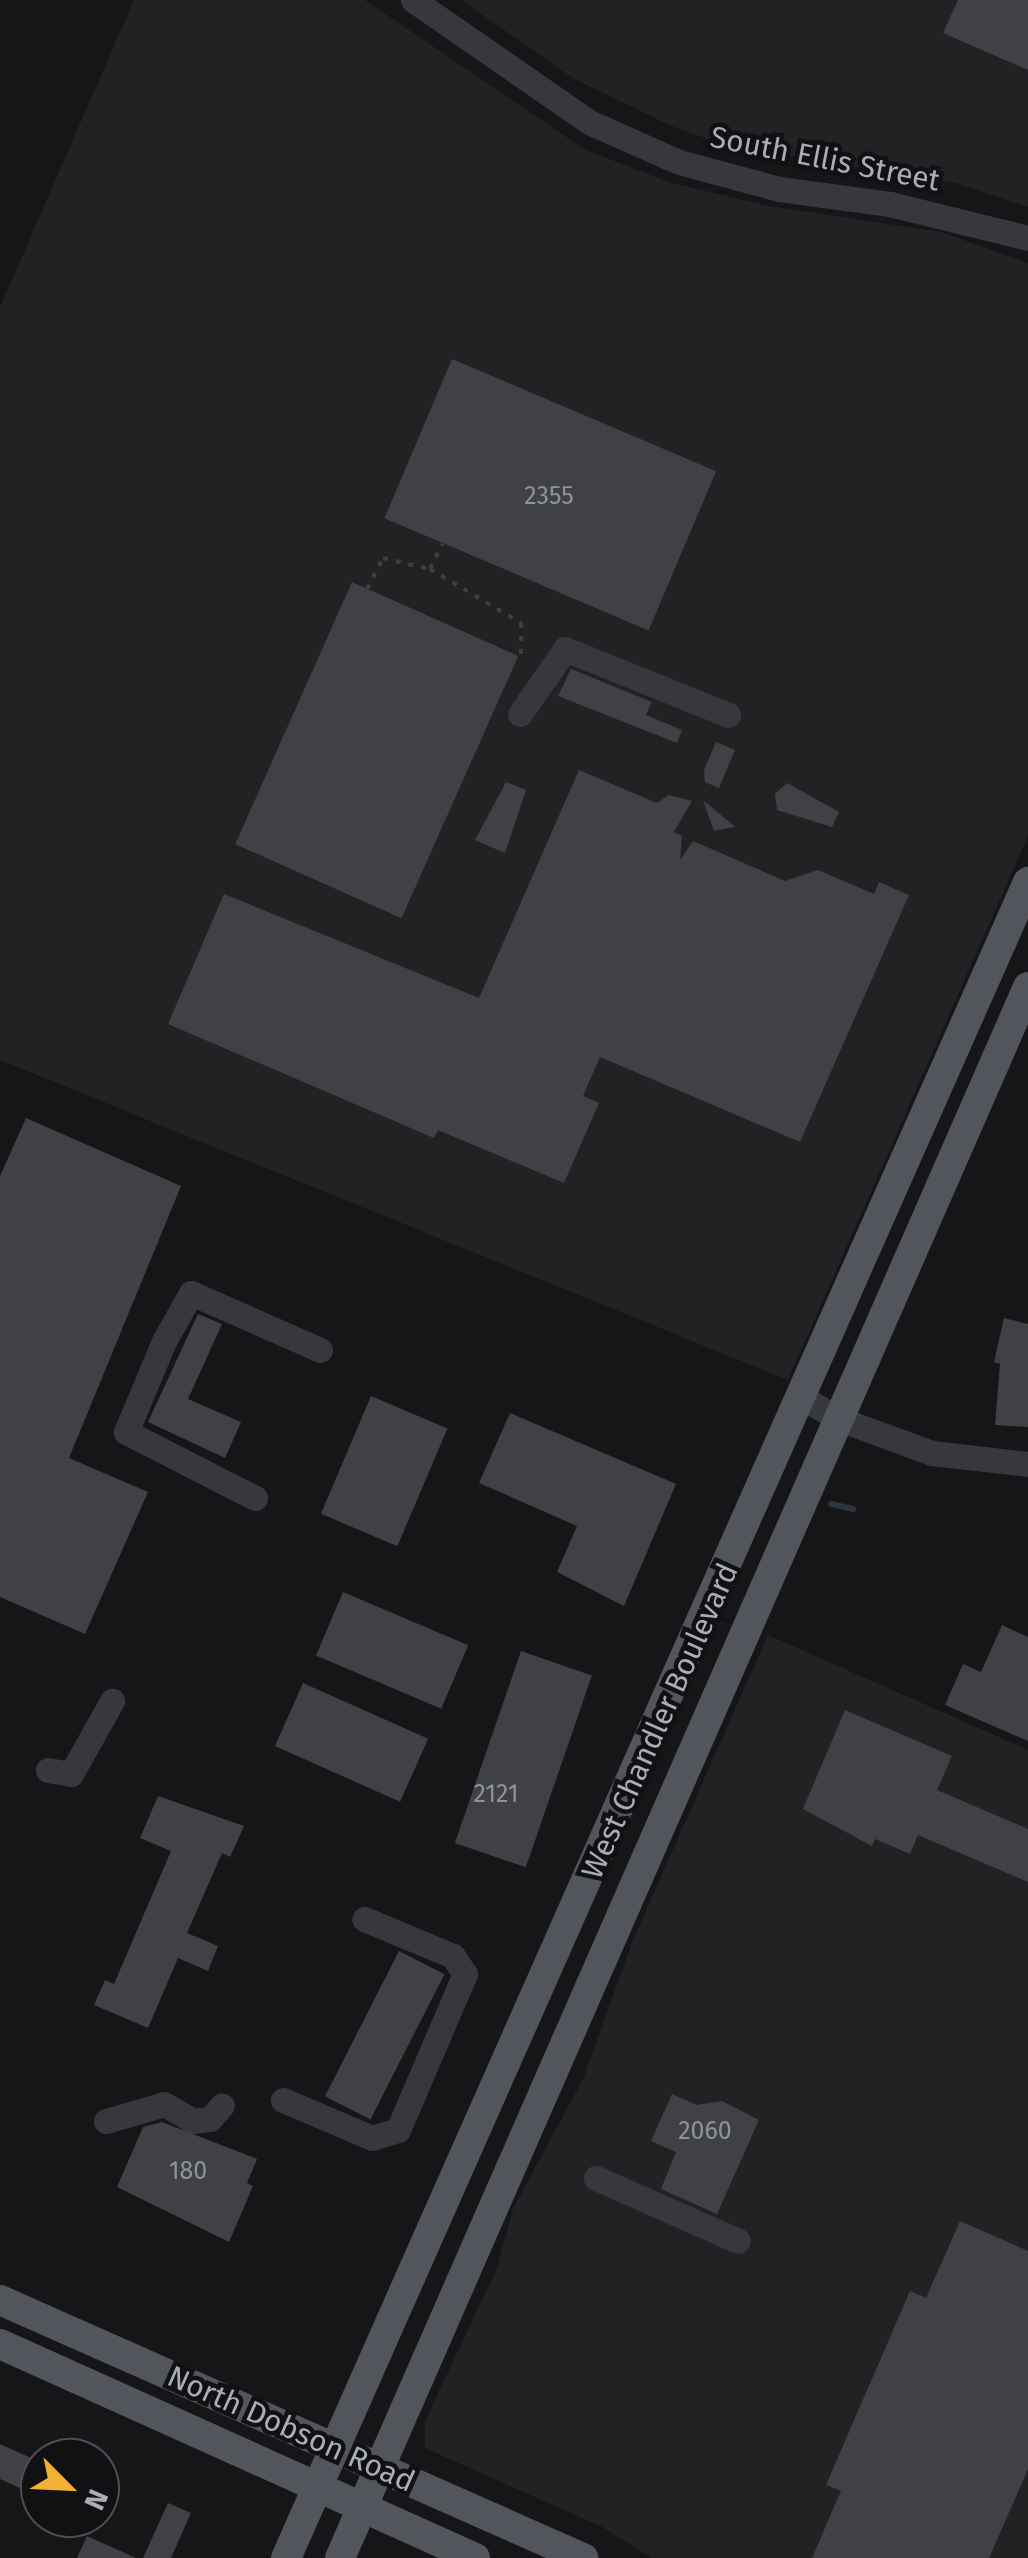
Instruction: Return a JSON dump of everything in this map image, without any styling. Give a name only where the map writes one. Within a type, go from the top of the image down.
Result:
[{"type":"main road","name":"West Chandler Boulevard","points":[[286,2558],[803,1398],[1028,882]]},
{"type":"main road","name":"West Chandler Boulevard","points":[[340,2558],[1028,987]]},
{"type":"main road","points":[[558,1947],[601,1967]]},
{"type":"main road","name":"North Dobson Road","points":[[0,2300],[583,2558]]},
{"type":"main road","name":"North Dobson Road","points":[[0,2344],[475,2558]]},
{"type":"street","name":"South Ellis Street","points":[[413,0],[589,122],[678,162],[779,189],[890,204],[1028,238]]},
{"type":"street","points":[[520,714],[565,650],[728,715]]},
{"type":"street","points":[[255,1498],[126,1432],[164,1341],[191,1293],[320,1350]]},
{"type":"street","points":[[803,1398],[840,1420],[945,1456],[1028,1464]]},
{"type":"street","points":[[48,1770],[70,1774],[112,1700]]},
{"type":"street","points":[[283,2100],[377,2138],[396,2133],[406,2114],[464,1969],[453,1956],[364,1919]]},
{"type":"street","points":[[106,2121],[164,2104],[192,2121],[210,2119],[222,2105]]},
{"type":"street","points":[[596,2178],[738,2241]]},
{"type":"path","points":[[430,569],[442,544]]},
{"type":"path","points":[[367,589],[383,558],[430,569],[520,623],[521,655]]},
{"type":"shaded area","points":[[134,0],[365,0],[584,149],[668,182],[769,206],[941,232],[1028,263],[1028,836],[788,1380],[0,1060],[0,307]]},
{"type":"shaded area","points":[[461,0],[1028,0],[1028,207],[956,183],[728,146],[671,126],[573,78]]},
{"type":"shaded area","points":[[768,1635],[1028,1750],[1028,2558],[652,2558],[602,2527],[425,2448],[425,2421],[497,2268],[513,2209],[583,2079],[633,1940]]},
{"type":"building","points":[[958,0],[1028,0],[1028,70],[943,33]]},
{"type":"building","points":[[452,359],[716,471],[649,630],[384,518]]},
{"type":"building","points":[[352,582],[518,656],[402,918],[235,844]]},
{"type":"building","points":[[571,669],[652,702],[646,715],[682,730],[677,743],[558,696]]},
{"type":"building","points":[[716,742],[735,750],[719,788],[705,782],[704,770]]},
{"type":"building","points":[[579,770],[657,803],[669,795],[692,801],[674,832],[682,836],[680,860],[693,841],[785,881],[818,870],[874,894],[879,882],[909,895],[800,1142],[600,1057],[583,1096],[599,1103],[564,1183],[438,1130],[434,1138],[168,1024],[224,894],[479,998]]},
{"type":"building","points":[[506,782],[526,790],[505,853],[475,840]]},
{"type":"building","points":[[787,783],[839,812],[832,827],[777,810],[775,794]]},
{"type":"building","points":[[703,800],[735,827],[714,831]]},
{"type":"building","points":[[26,1118],[181,1186],[69,1458],[148,1492],[85,1634],[0,1597],[0,1176]]},
{"type":"building","points":[[198,1314],[222,1324],[188,1399],[241,1422],[225,1458],[148,1422]]},
{"type":"building","points":[[1004,1318],[1028,1324],[1028,1427],[995,1425],[1000,1364],[994,1362]]},
{"type":"building","points":[[371,1396],[447,1428],[397,1546],[321,1514]]},
{"type":"building","points":[[510,1413],[676,1484],[624,1606],[557,1572],[577,1526],[479,1483]]},
{"type":"building","points":[[343,1592],[468,1645],[441,1709],[316,1656]]},
{"type":"building","points":[[1002,1625],[1028,1637],[1028,1741],[945,1705],[963,1664],[981,1672]]},
{"type":"building","points":[[521,1651],[592,1675],[526,1867],[455,1843]]},
{"type":"building","points":[[303,1683],[428,1739],[400,1802],[275,1746]]},
{"type":"building","points":[[845,1710],[952,1756],[937,1790],[1028,1829],[1028,1882],[918,1835],[910,1854],[875,1839],[872,1846],[803,1809]]},
{"type":"building","points":[[158,1796],[244,1826],[230,1857],[222,1853],[187,1933],[218,1946],[208,1971],[178,1958],[148,2028],[94,2005],[105,1980],[114,1984],[171,1851],[140,1838]]},
{"type":"building","points":[[399,1951],[444,1974],[370,2119],[325,2096]]},
{"type":"building","points":[[672,2094],[697,2105],[722,2101],[759,2120],[717,2214],[661,2189],[676,2152],[651,2141]]},
{"type":"building","points":[[162,2122],[257,2159],[247,2183],[253,2186],[229,2242],[117,2187],[143,2127]]},
{"type":"building","points":[[960,2221],[1028,2251],[1028,2469],[989,2558],[812,2558],[841,2491],[826,2485],[910,2291],[926,2298]]},
{"type":"building","points":[[0,2444],[20,2453],[20,2488],[0,2479]]},
{"type":"building","points":[[168,2503],[191,2513],[171,2558],[143,2558]]},
{"type":"building","points":[[86,2538],[91,2538],[136,2558],[77,2558]]},
{"type":"waterway","points":[[831,1504],[853,1509]]}]
